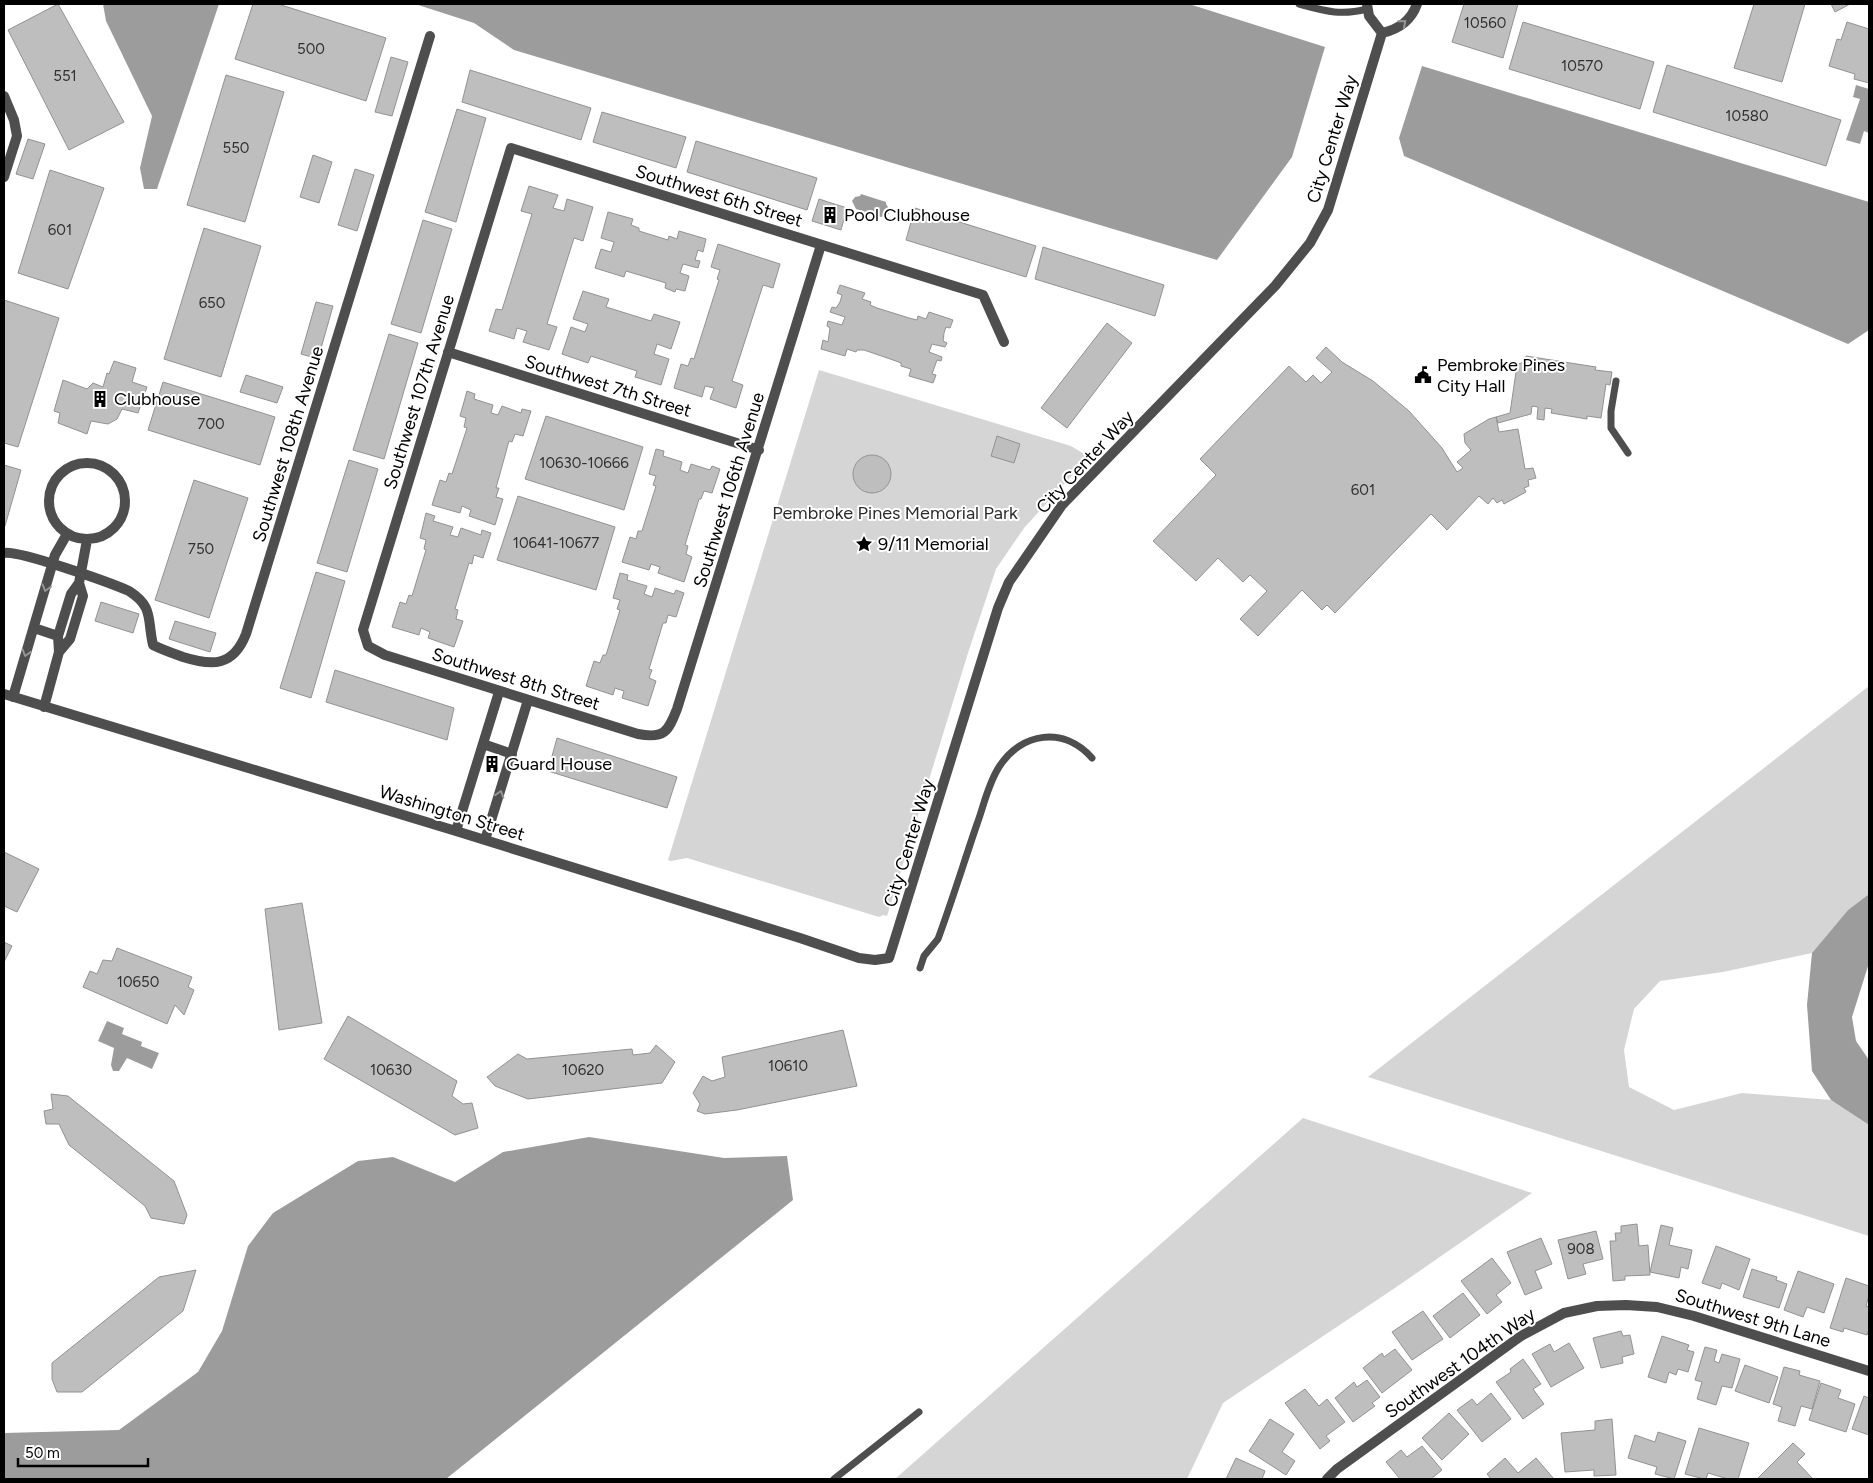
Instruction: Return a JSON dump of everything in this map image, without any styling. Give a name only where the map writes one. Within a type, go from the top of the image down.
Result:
[{"type":"street","points":[[1367,7],[1374,25],[1382,33],[1402,26],[1415,10],[1417,4]]},
{"type":"street","name":"City Center Way","points":[[890,958],[998,608],[1006,588],[1062,505],[1275,286],[1310,243],[1331,203],[1382,33]]},
{"type":"street","name":"Southwest 108th Avenue","points":[[4,552],[29,557],[53,565],[67,570],[80,578],[118,586],[138,597],[146,607],[153,645],[163,650],[201,663],[214,664],[235,653],[242,644],[430,36]]},
{"type":"street","points":[[4,96],[14,120],[17,136],[4,177]]},
{"type":"street","name":"Southwest 6th Street","points":[[511,148],[983,295],[1004,342]]},
{"type":"street","name":"Southwest 107th Avenue","points":[[368,646],[363,630],[511,148]]},
{"type":"street","name":"Southwest 106th Avenue","points":[[656,736],[664,733],[671,726],[677,709],[759,450],[821,245]]},
{"type":"street","name":"Southwest 7th Street","points":[[448,352],[759,450]]},
{"type":"street","points":[[91,463],[104,467],[114,474],[122,485],[125,497],[124,510],[120,522],[111,532],[100,538],[87,540],[67,534],[57,526],[51,515],[48,502],[50,489],[56,478],[66,469],[78,464],[91,463]]},
{"type":"street","points":[[9,696],[34,628],[55,555],[67,534]]},
{"type":"street","points":[[44,707],[59,652],[58,636],[71,594],[80,578],[87,540]]},
{"type":"street","points":[[59,652],[70,639],[83,596],[80,578]]},
{"type":"street","points":[[34,628],[58,636]]},
{"type":"street","name":"Southwest 8th Street","points":[[368,646],[385,655],[499,692],[638,734],[656,736]]},
{"type":"street","points":[[456,831],[499,692]]},
{"type":"street","name":"Washington Street","points":[[9,696],[456,831],[859,958],[875,960],[890,958]]},
{"type":"street","points":[[485,840],[528,700]]},
{"type":"street","points":[[483,744],[512,754]]},
{"type":"street","name":"Southwest 9th Lane","points":[[1626,1305],[1657,1307],[1694,1316],[1869,1371]]},
{"type":"street","name":"Southwest 104th Way","points":[[1327,1479],[1337,1469],[1521,1336],[1564,1313],[1597,1306],[1626,1305]]},
{"type":"lane","points":[[1299,4],[1332,13],[1350,14],[1367,7]]},
{"type":"lane","points":[[1616,381],[1611,411],[1611,428],[1628,453]]},
{"type":"lane","points":[[920,968],[924,956],[938,939],[994,774],[1000,764],[1018,747],[1032,739],[1045,736],[1066,740],[1082,749],[1092,758]]},
{"type":"lane","points":[[834,1479],[919,1412]]},
{"type":"green space","name":"Pembroke Pines Memorial Park","points":[[819,370],[1071,446],[1089,457],[1024,528],[996,569],[968,653],[887,916],[879,917],[687,858],[668,860]]},
{"type":"green space","points":[[1869,686],[1869,894],[1848,910],[1812,953],[1723,972],[1660,981],[1634,1009],[1624,1050],[1629,1087],[1674,1110],[1742,1093],[1831,1100],[1869,1125],[1869,1236],[1368,1077]]},
{"type":"green space","points":[[1303,1118],[1532,1193],[1395,1288],[1223,1403],[1187,1479],[895,1479]]},
{"type":"shaded area","points":[[103,4],[219,4],[157,189],[144,189],[140,168],[152,116],[106,21]]},
{"type":"shaded area","points":[[415,4],[1189,4],[1325,47],[1292,157],[1217,260],[514,50],[474,23]]},
{"type":"shaded area","points":[[1422,66],[1869,202],[1869,330],[1848,344],[1404,156],[1399,138]]},
{"type":"shaded area","points":[[1856,85],[1869,89],[1869,133],[1864,131],[1860,144],[1846,140],[1860,99],[1853,97]]},
{"type":"shaded area","points":[[861,194],[886,202],[890,210],[889,214],[881,217],[856,209],[852,201]]},
{"type":"shaded area","points":[[1869,894],[1869,963],[1852,1017],[1856,1041],[1869,1060],[1869,1125],[1831,1100],[1812,1071],[1807,1005],[1812,953],[1848,910]]},
{"type":"shaded area","points":[[107,1021],[124,1028],[122,1034],[142,1042],[141,1046],[159,1053],[152,1069],[127,1058],[119,1071],[113,1071],[111,1065],[114,1048],[98,1041]]},
{"type":"shaded area","points":[[589,1137],[724,1158],[787,1156],[793,1200],[446,1479],[4,1479],[4,1433],[119,1430],[198,1372],[222,1331],[248,1246],[273,1213],[358,1161],[393,1157],[455,1182],[503,1152]]},
{"type":"building","points":[[58,4],[124,122],[69,150],[8,30]]},
{"type":"building","points":[[253,4],[278,4],[386,38],[366,101],[235,59]]},
{"type":"building","points":[[1464,4],[1518,4],[1503,58],[1452,42]]},
{"type":"building","points":[[1754,4],[1805,4],[1782,82],[1734,68]]},
{"type":"building","points":[[1831,4],[1850,4],[1835,12]]},
{"type":"building","points":[[1523,22],[1654,62],[1640,109],[1509,69]]},
{"type":"building","points":[[1847,22],[1869,29],[1869,83],[1854,79],[1855,74],[1829,66],[1837,39],[1841,40]]},
{"type":"building","points":[[391,57],[408,62],[392,116],[375,112]]},
{"type":"building","points":[[1667,65],[1841,120],[1826,166],[1653,112]]},
{"type":"building","points":[[470,70],[591,108],[581,140],[462,102]]},
{"type":"building","points":[[226,75],[284,92],[245,222],[187,205]]},
{"type":"building","points":[[457,109],[486,118],[456,222],[425,212]]},
{"type":"building","points":[[602,112],[686,137],[676,168],[593,142]]},
{"type":"building","points":[[28,139],[45,144],[33,179],[16,174]]},
{"type":"building","points":[[696,141],[817,178],[807,210],[687,172]]},
{"type":"building","points":[[313,155],[332,162],[319,203],[300,197]]},
{"type":"building","points":[[355,169],[374,175],[357,231],[338,225]]},
{"type":"building","points":[[50,170],[104,188],[68,289],[18,273]]},
{"type":"building","points":[[529,186],[558,195],[553,208],[564,211],[567,199],[593,207],[583,241],[574,238],[547,324],[557,327],[549,350],[523,342],[527,331],[517,328],[514,339],[489,331],[496,309],[502,310],[532,214],[521,211]]},
{"type":"building","name":"Pool Clubhouse","points":[[819,199],[847,208],[841,230],[812,221]]},
{"type":"building","points":[[915,208],[1036,246],[1026,277],[906,240]]},
{"type":"building","points":[[608,212],[633,219],[631,225],[639,228],[639,231],[668,240],[669,236],[677,239],[679,231],[706,239],[703,252],[698,250],[695,260],[700,261],[698,268],[683,264],[680,273],[689,276],[685,291],[676,289],[675,292],[665,288],[666,283],[626,271],[624,277],[595,268],[601,249],[611,252],[614,242],[601,238]]},
{"type":"building","points":[[423,220],[452,229],[421,333],[391,324]]},
{"type":"building","points":[[204,228],[261,246],[221,377],[164,359]]},
{"type":"building","points":[[718,244],[780,264],[773,288],[763,285],[732,381],[743,385],[736,408],[710,399],[714,388],[705,386],[702,397],[674,388],[681,364],[688,366],[691,358],[694,359],[719,280],[717,279],[720,270],[711,267]]},
{"type":"building","points":[[1043,247],[1164,285],[1155,316],[1035,279]]},
{"type":"building","points":[[840,285],[865,293],[862,299],[871,302],[870,305],[909,318],[917,320],[918,316],[926,319],[929,312],[953,320],[950,328],[946,327],[944,333],[943,341],[947,343],[945,347],[932,344],[929,352],[942,357],[941,361],[937,360],[932,374],[936,375],[933,383],[909,376],[911,369],[901,366],[901,363],[864,350],[857,350],[856,352],[847,349],[845,356],[821,349],[823,340],[828,342],[830,328],[827,326],[828,321],[842,325],[845,317],[830,312],[832,307],[836,308],[840,302],[842,295],[837,293]]},
{"type":"building","points":[[583,291],[609,299],[606,307],[651,321],[654,314],[680,322],[671,349],[657,344],[654,354],[669,359],[661,385],[635,377],[637,371],[591,356],[588,363],[562,354],[571,327],[585,332],[588,324],[573,319]]},
{"type":"building","points":[[4,300],[59,318],[18,447],[4,443]]},
{"type":"building","points":[[316,302],[333,306],[318,359],[301,354]]},
{"type":"building","points":[[1107,323],[1132,343],[1067,428],[1041,408]]},
{"type":"building","points":[[389,334],[418,343],[384,459],[353,450]]},
{"type":"building","name":"Pembroke Pines City Hall","points":[[1326,347],[1342,362],[1373,381],[1409,411],[1442,448],[1457,472],[1463,468],[1457,462],[1471,450],[1465,443],[1464,434],[1489,419],[1496,417],[1499,432],[1518,429],[1525,469],[1533,468],[1536,478],[1528,480],[1529,486],[1524,488],[1526,492],[1504,504],[1502,500],[1497,503],[1493,498],[1488,504],[1479,496],[1447,530],[1431,514],[1335,613],[1327,605],[1322,610],[1302,590],[1258,636],[1240,619],[1267,591],[1250,575],[1243,582],[1218,558],[1196,581],[1153,541],[1216,475],[1200,459],[1289,366],[1306,382],[1313,375],[1321,383],[1332,372],[1316,358]]},
{"type":"building","points":[[1526,356],[1596,367],[1595,370],[1612,372],[1610,385],[1606,384],[1601,418],[1587,416],[1587,419],[1551,413],[1552,409],[1545,408],[1544,420],[1537,419],[1538,407],[1532,406],[1531,414],[1498,423],[1496,417],[1510,413],[1517,365],[1525,361]]},
{"type":"building","name":"Clubhouse","points":[[114,361],[136,368],[132,382],[147,387],[138,413],[122,409],[117,419],[108,424],[91,421],[87,434],[58,423],[60,413],[54,411],[63,380],[87,389],[93,383],[103,387],[107,373],[109,374]]},
{"type":"building","points":[[246,375],[283,387],[277,403],[240,392]]},
{"type":"building","points":[[163,382],[275,417],[260,465],[148,430]]},
{"type":"building","points":[[467,391],[475,394],[474,399],[493,405],[491,413],[498,415],[502,406],[521,413],[522,409],[531,411],[523,436],[515,434],[512,442],[509,441],[496,488],[499,488],[496,497],[503,499],[495,525],[469,516],[471,510],[462,506],[460,513],[432,505],[440,480],[446,482],[449,473],[452,474],[467,428],[464,427],[466,418],[460,416]]},
{"type":"building","points":[[546,416],[643,447],[624,510],[525,479]]},
{"type":"building","points":[[997,436],[1020,444],[1014,463],[991,456]]},
{"type":"building","points":[[656,449],[664,451],[663,456],[682,462],[680,470],[688,473],[691,464],[710,470],[712,466],[720,469],[712,493],[704,491],[701,499],[699,499],[685,545],[688,546],[686,554],[692,557],[684,582],[658,573],[660,567],[651,564],[649,570],[622,562],[630,537],[636,539],[638,531],[642,531],[656,486],[653,485],[656,476],[649,474]]},
{"type":"building","points":[[872,455],[885,461],[891,474],[885,487],[872,493],[859,487],[853,474],[859,461]]},
{"type":"building","points":[[349,460],[378,469],[347,572],[317,563]]},
{"type":"building","points":[[4,465],[21,470],[5,526],[4,526]]},
{"type":"building","points":[[194,480],[248,498],[209,618],[155,600]]},
{"type":"building","points":[[518,496],[615,527],[596,590],[497,560]]},
{"type":"building","points":[[426,513],[435,516],[433,521],[453,527],[450,535],[458,537],[461,528],[481,535],[482,530],[491,533],[483,558],[474,555],[472,564],[469,563],[455,609],[458,610],[456,619],[463,621],[454,647],[428,638],[430,632],[421,628],[419,635],[392,627],[400,602],[406,604],[409,595],[412,596],[426,550],[424,549],[426,540],[420,538]]},
{"type":"building","points":[[316,572],[345,581],[311,698],[280,688]]},
{"type":"building","points":[[620,573],[628,575],[627,580],[647,586],[644,594],[652,597],[655,588],[674,594],[676,590],[684,593],[676,617],[668,615],[666,623],[663,623],[649,669],[652,670],[649,678],[656,681],[648,706],[622,698],[624,691],[615,688],[613,695],[586,686],[594,661],[600,663],[603,655],[606,655],[620,610],[617,609],[620,600],[613,598]]},
{"type":"building","points":[[101,602],[139,614],[133,633],[95,621]]},
{"type":"building","points":[[175,621],[216,633],[210,652],[169,639]]},
{"type":"building","points":[[335,670],[454,708],[447,740],[326,702]]},
{"type":"building","points":[[557,738],[677,777],[667,808],[548,771]]},
{"type":"building","name":"Guard House","points":[[490,755],[498,758],[494,774],[486,770]]},
{"type":"building","points":[[4,852],[39,869],[17,912],[4,906]]},
{"type":"building","points":[[302,903],[322,1023],[279,1030],[265,909]]},
{"type":"building","points":[[4,942],[12,946],[4,962]]},
{"type":"building","points":[[117,948],[192,977],[188,987],[194,990],[184,1015],[175,1005],[167,1024],[83,987],[90,971],[97,974],[103,960],[112,961]]},
{"type":"building","points":[[348,1016],[457,1081],[452,1096],[463,1104],[472,1103],[478,1128],[455,1135],[324,1059]]},
{"type":"building","points":[[843,1030],[857,1086],[737,1110],[705,1114],[697,1111],[700,1104],[693,1093],[703,1076],[712,1081],[725,1077],[722,1057]]},
{"type":"building","points":[[656,1045],[675,1062],[662,1083],[528,1099],[495,1086],[487,1077],[518,1054],[527,1059],[632,1049],[633,1055],[650,1053]]},
{"type":"building","points":[[51,1094],[68,1096],[174,1181],[187,1215],[184,1224],[151,1218],[145,1206],[69,1145],[59,1124],[46,1124],[44,1111],[53,1109]]},
{"type":"building","points":[[1637,1224],[1639,1246],[1648,1245],[1650,1275],[1625,1276],[1625,1280],[1613,1281],[1610,1241],[1616,1241],[1615,1233],[1621,1233],[1621,1226]]},
{"type":"building","points":[[1661,1225],[1673,1228],[1669,1245],[1692,1250],[1688,1269],[1681,1267],[1679,1278],[1650,1272]]},
{"type":"building","points":[[1596,1231],[1603,1259],[1583,1264],[1586,1274],[1568,1279],[1558,1240]]},
{"type":"building","points":[[1541,1238],[1552,1264],[1535,1271],[1542,1288],[1525,1295],[1507,1252]]},
{"type":"building","points":[[1716,1246],[1750,1259],[1739,1290],[1722,1283],[1720,1289],[1702,1283]]},
{"type":"building","points":[[1492,1258],[1511,1283],[1496,1295],[1502,1302],[1487,1314],[1461,1281]]},
{"type":"building","points":[[1752,1269],[1777,1277],[1776,1280],[1787,1284],[1779,1308],[1743,1297]]},
{"type":"building","points":[[196,1270],[183,1311],[82,1392],[57,1392],[52,1379],[52,1363],[159,1277]]},
{"type":"building","points":[[1798,1271],[1834,1284],[1824,1313],[1807,1307],[1803,1317],[1784,1310]]},
{"type":"building","points":[[1846,1278],[1869,1286],[1866,1306],[1869,1307],[1869,1329],[1867,1335],[1844,1328],[1843,1332],[1830,1328]]},
{"type":"building","points":[[1463,1293],[1480,1315],[1450,1338],[1433,1316]]},
{"type":"building","points":[[1423,1311],[1443,1339],[1412,1360],[1392,1332]]},
{"type":"building","points":[[1621,1331],[1623,1336],[1630,1335],[1634,1354],[1622,1357],[1623,1363],[1601,1368],[1593,1338]]},
{"type":"building","points":[[1662,1336],[1689,1345],[1687,1350],[1694,1352],[1688,1372],[1678,1369],[1676,1375],[1669,1372],[1666,1383],[1648,1377]]},
{"type":"building","points":[[1569,1343],[1584,1368],[1551,1387],[1532,1354],[1550,1344],[1554,1352]]},
{"type":"building","points":[[1705,1347],[1717,1350],[1714,1361],[1719,1363],[1722,1354],[1740,1359],[1732,1388],[1722,1386],[1716,1405],[1697,1399],[1702,1382],[1695,1380]]},
{"type":"building","points":[[1395,1349],[1412,1370],[1382,1393],[1363,1368],[1382,1353],[1384,1357]]},
{"type":"building","points":[[1523,1359],[1541,1384],[1533,1389],[1544,1404],[1523,1419],[1496,1382],[1511,1372],[1510,1369]]},
{"type":"building","points":[[1745,1365],[1778,1377],[1769,1403],[1735,1391]]},
{"type":"building","points":[[1784,1367],[1800,1371],[1799,1375],[1820,1381],[1812,1409],[1801,1406],[1795,1426],[1778,1421],[1782,1407],[1773,1404]]},
{"type":"building","points":[[1367,1380],[1380,1397],[1372,1403],[1375,1406],[1353,1422],[1335,1398],[1354,1382],[1357,1387]]},
{"type":"building","points":[[1821,1383],[1841,1390],[1838,1398],[1855,1404],[1846,1432],[1809,1420]]},
{"type":"building","points":[[1305,1389],[1319,1406],[1327,1399],[1345,1422],[1326,1436],[1330,1441],[1320,1449],[1285,1403]]},
{"type":"building","points":[[1491,1393],[1511,1419],[1482,1442],[1457,1410],[1472,1399],[1477,1405]]},
{"type":"building","points":[[1864,1396],[1869,1398],[1869,1435],[1852,1429]]},
{"type":"building","points":[[1449,1413],[1469,1434],[1442,1460],[1422,1438]]},
{"type":"building","points":[[1270,1419],[1294,1434],[1282,1452],[1295,1461],[1286,1475],[1249,1451]]},
{"type":"building","points":[[1612,1419],[1616,1475],[1594,1476],[1594,1470],[1565,1472],[1561,1433],[1595,1430],[1595,1421]]},
{"type":"building","points":[[1699,1428],[1749,1443],[1738,1479],[1728,1479],[1708,1473],[1706,1479],[1704,1479],[1685,1474]]},
{"type":"building","points":[[1658,1432],[1686,1441],[1674,1479],[1655,1474],[1657,1467],[1628,1458],[1635,1435],[1655,1442]]},
{"type":"building","points":[[1793,1443],[1805,1454],[1797,1462],[1813,1479],[1757,1479]]},
{"type":"building","points":[[1422,1446],[1442,1470],[1431,1479],[1400,1479],[1386,1462],[1401,1450],[1407,1457]]},
{"type":"building","points":[[1236,1458],[1265,1471],[1262,1479],[1226,1479]]},
{"type":"building","points":[[1505,1458],[1518,1473],[1536,1458],[1554,1479],[1491,1479],[1487,1474]]},
{"type":"place","name":"Pool Clubhouse","points":[[830,215]]},
{"type":"place","name":"Pembroke Pines City Hall","points":[[1423,375]]},
{"type":"place","name":"Clubhouse","points":[[100,399]]},
{"type":"place","name":"9/11 Memorial","points":[[864,544]]},
{"type":"place","name":"Guard House","points":[[492,764]]}]
